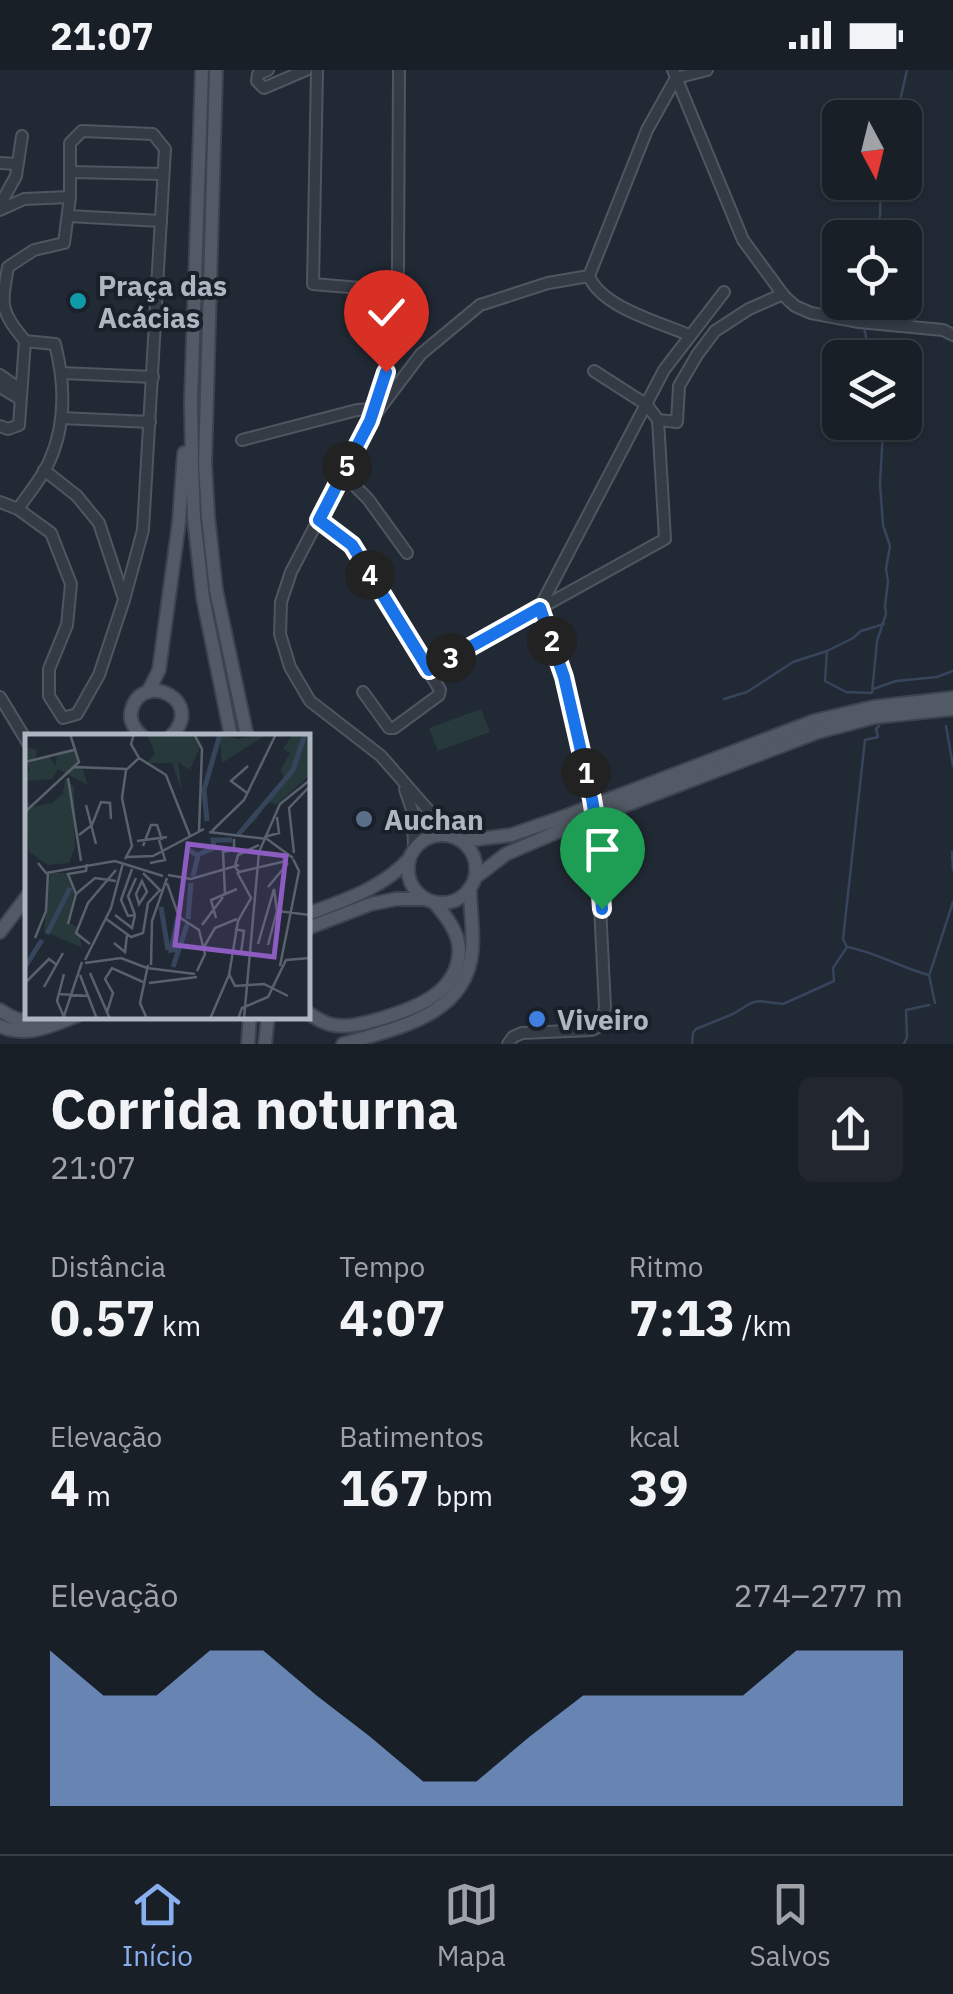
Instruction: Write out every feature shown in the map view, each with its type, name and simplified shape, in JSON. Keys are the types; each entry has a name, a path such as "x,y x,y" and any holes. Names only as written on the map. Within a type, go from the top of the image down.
{"main road":[{"path":"202,70 191,401 194,518 203,598 231,734"},
{"path":"216,70 206,400 208,516 216,590 247,734"},
{"path":"148,692 159,670 191,401"},
{"path":"135,733 133,705 139,697 158,690 181,707 180,727 173,734"},
{"path":"604,808 814,721 873,707 953,698"},
{"path":"310,913 370,890 394,876 430,836 511,836 568,821 818,732 875,717 953,709"},
{"path":"310,927 396,898 454,901 506,854 568,821"},
{"path":"343,1044 444,1006 466,976 472,950 474,856 456,838"},
{"path":"310,1015 329,1024 357,1026 405,1018 438,993 454,973 459,949 450,922 410,882 411,854"},
{"path":"0,932 25,899"},
{"path":"0,1010 26,1022 36,1019"},
{"path":"0,1026 25,1038 69,1019"},
{"path":"248,1044 250,1019"},
{"path":"265,1044 268,1019"}],"street":[{"path":"268,70 258,74 257,80 264,88 306,70"},
{"path":"317,70 313,284 396,291"},
{"path":"399,70 396,291 389,357 372,415 291,572 280,602 280,634 290,668 310,701 381,756 456,838"},
{"path":"675,74 707,70"},
{"path":"675,74 647,130 589,276 594,288 620,306 688,335"},
{"path":"675,74 742,240 795,306 847,320 953,334"},
{"path":"0,502 18,508 51,533 71,584 67,625 49,670 49,696 63,718 77,714 98,676 143,530 164,174 164,148 153,134 82,131 70,142 70,197 64,243 34,250 8,267 1,296 5,318 25,341 55,344 62,372 62,418 49,462 18,508"},
{"path":"0,208 16,176 22,136"},
{"path":"0,163 18,164"},
{"path":"70,172 164,174"},
{"path":"0,208 24,198 70,197"},
{"path":"68,216 161,221"},
{"path":"372,415 421,354 480,306 548,283 589,276"},
{"path":"508,1044 522,1033 592,1030 604,1019 596,823 564,677 540,608 664,370 724,292"},
{"path":"658,420 677,422 679,386 715,331 783,294"},
{"path":"0,426 8,429 19,425 25,341"},
{"path":"429,670 665,539 658,420 647,405 594,371"},
{"path":"62,372 153,377"},
{"path":"0,375 20,394"},
{"path":"0,386 20,394"},
{"path":"242,440 357,410 372,415"},
{"path":"62,418 150,422"},
{"path":"44,470 76,496 99,522 124,600"},
{"path":"342,474 368,498 407,554"},
{"path":"319,520 352,545 440,690 439,695 394,728 389,728 363,692"},
{"path":"0,697 25,738"},
{"path":"401,779 413,813 411,854"}],"shaded area":[{"path":"481,709 490,732 438,751 429,728"}],"waterway":[{"path":"900,100 907,70"},
{"path":"879,220 880,200"},
{"path":"864,327 867,340"},
{"path":"827,651 825,681 846,692 872,693 877,641 886,614 890,546 883,525 880,484 882,440"},
{"path":"724,699 747,692 793,662 884,624"},
{"path":"873,689 953,671"},
{"path":"879,726 878,737 865,740 843,939 847,947 929,975 935,1003"},
{"path":"946,726 953,766"},
{"path":"952,852 953,870"},
{"path":"930,973 953,902"},
{"path":"692,1044 696,1029 751,1003 783,1004 834,981 833,968 847,947"},
{"path":"904,1044 906,1010 929,1005"}],"place":[{"name":"Praça das Acácias","path":"78,301"},
{"name":"Auchan","path":"364,819"},
{"name":"Viveiro","path":"537,1019"}],"route":[{"path":"386,372 370,421 319,520 352,545 429,670 540,608 564,677 592,799 602,909"}]}
